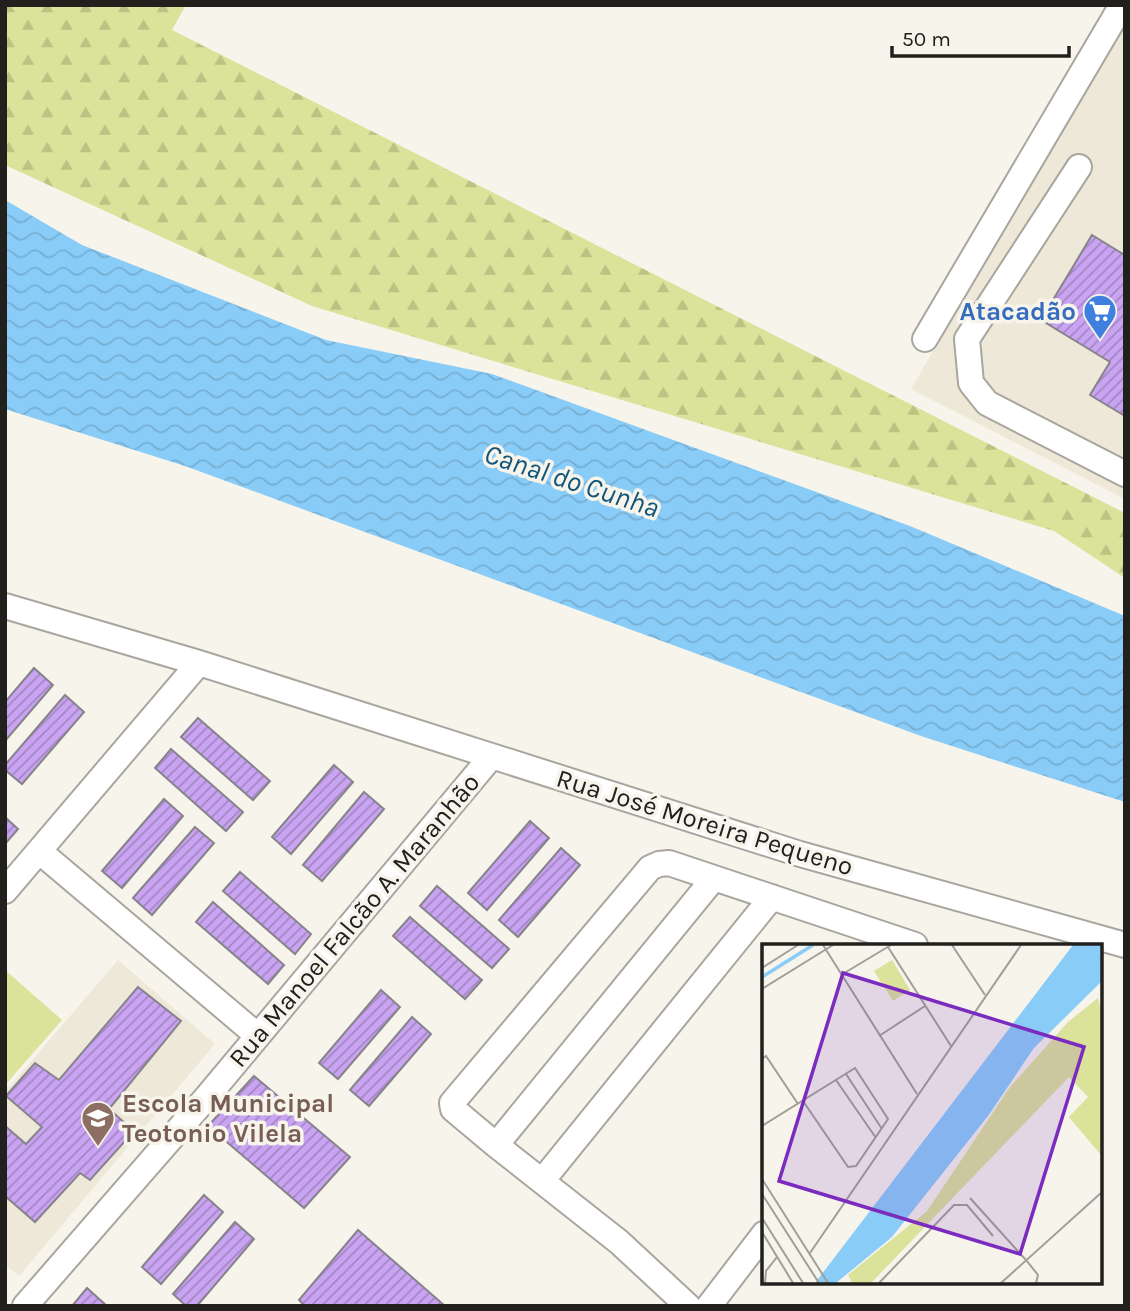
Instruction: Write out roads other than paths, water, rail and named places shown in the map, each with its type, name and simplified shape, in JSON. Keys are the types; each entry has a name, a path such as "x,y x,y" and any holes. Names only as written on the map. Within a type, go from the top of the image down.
{"street":[{"path":"925,339 1122,5"},
{"path":"1079,167 967,339 971,383 987,403 1125,474"},
{"name":"Rua José Moreira Pequeno","path":"5,606 199,663 800,854 1125,945"},
{"path":"5,891 199,663"},
{"name":"Rua Manoel Falcão A. Maranhão","path":"25,1306 258,1036 491,757"},
{"path":"39,851 258,1036"},
{"path":"688,1306 619,1242 453,1109 452,1103 650,868 659,863 669,863 912,944"},
{"path":"496,1145 714,878"},
{"path":"542,1181 772,897"},
{"path":"709,1306 762,1237"}],"water":[{"name":"Canal do Cunha","path":"5,200 82,245 326,340 492,374 910,526 1125,616 1125,802 921,736 185,466 5,409"}],"place":[{"name":"Atacadão","path":"1100,341"},
{"name":"Escola Municipal Teotonio Vilela","path":"98,1148"}]}
